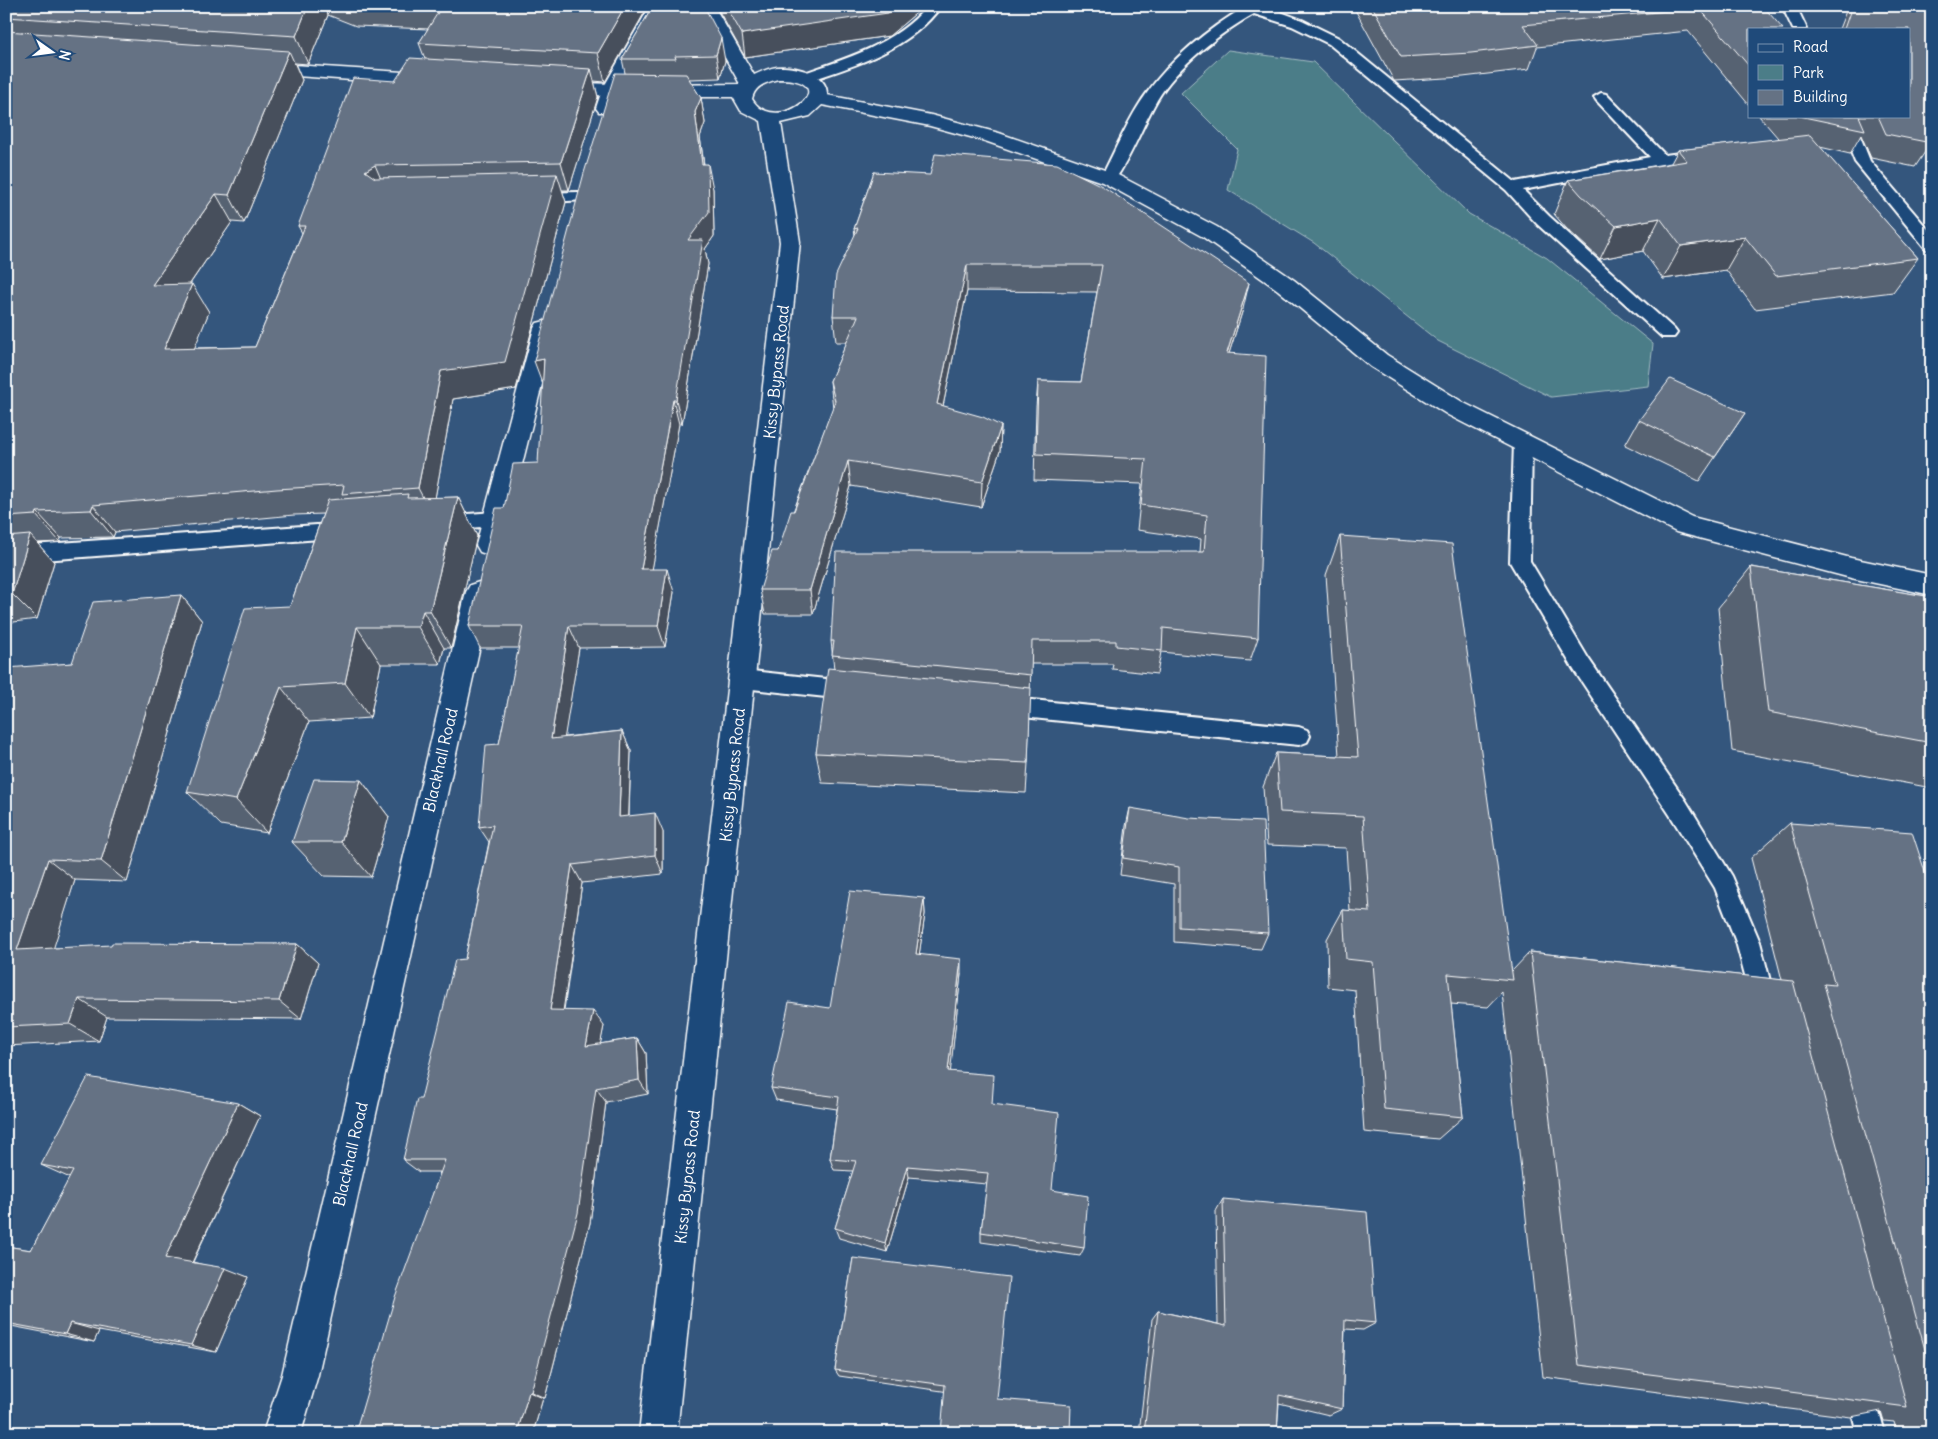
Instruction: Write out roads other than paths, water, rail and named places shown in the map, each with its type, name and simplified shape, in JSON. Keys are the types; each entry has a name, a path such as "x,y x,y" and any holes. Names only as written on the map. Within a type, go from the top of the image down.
{"main road":[{"path":"598,134 628,90 660,6"},
{"path":"537,86 628,90 746,87 761,77 776,73 792,74 806,77 814,83 819,91 818,99 812,107 800,114 770,118 756,114 747,108 742,100 746,87 705,6"},
{"path":"242,68 450,81"},
{"path":"818,99 876,109 992,137 1109,178 1210,232 1286,285 1379,361 1456,409 1685,525 1851,568 1932,585"},
{"name":"Kissy Bypass Road","path":"658,1433 790,242 778,158 770,118"},
{"path":"572,225 587,170"},
{"name":"Blackhall Road","path":"282,1433 300,1374 495,519 552,301"}],"lane":[{"path":"806,77 874,52 927,18 934,6"},
{"path":"1789,6 1800,28"},
{"path":"1109,178 1152,96 1176,67 1224,25 1256,7 1297,23 1334,41 1512,187 1543,220 1668,333"},
{"path":"1601,96 1661,160"},
{"path":"1845,118 1863,162 1932,245"},
{"path":"1512,187 1661,160 1715,153"},
{"path":"522,198 579,197"},
{"path":"1523,443 1520,562 1576,656 1678,808 1724,883 1748,942 1770,1028"},
{"path":"426,524 495,519"},
{"path":"11,555 367,528"},
{"path":"743,679 872,692"},
{"path":"981,704 1299,736"},
{"path":"1854,1365 1871,1433"}]}
